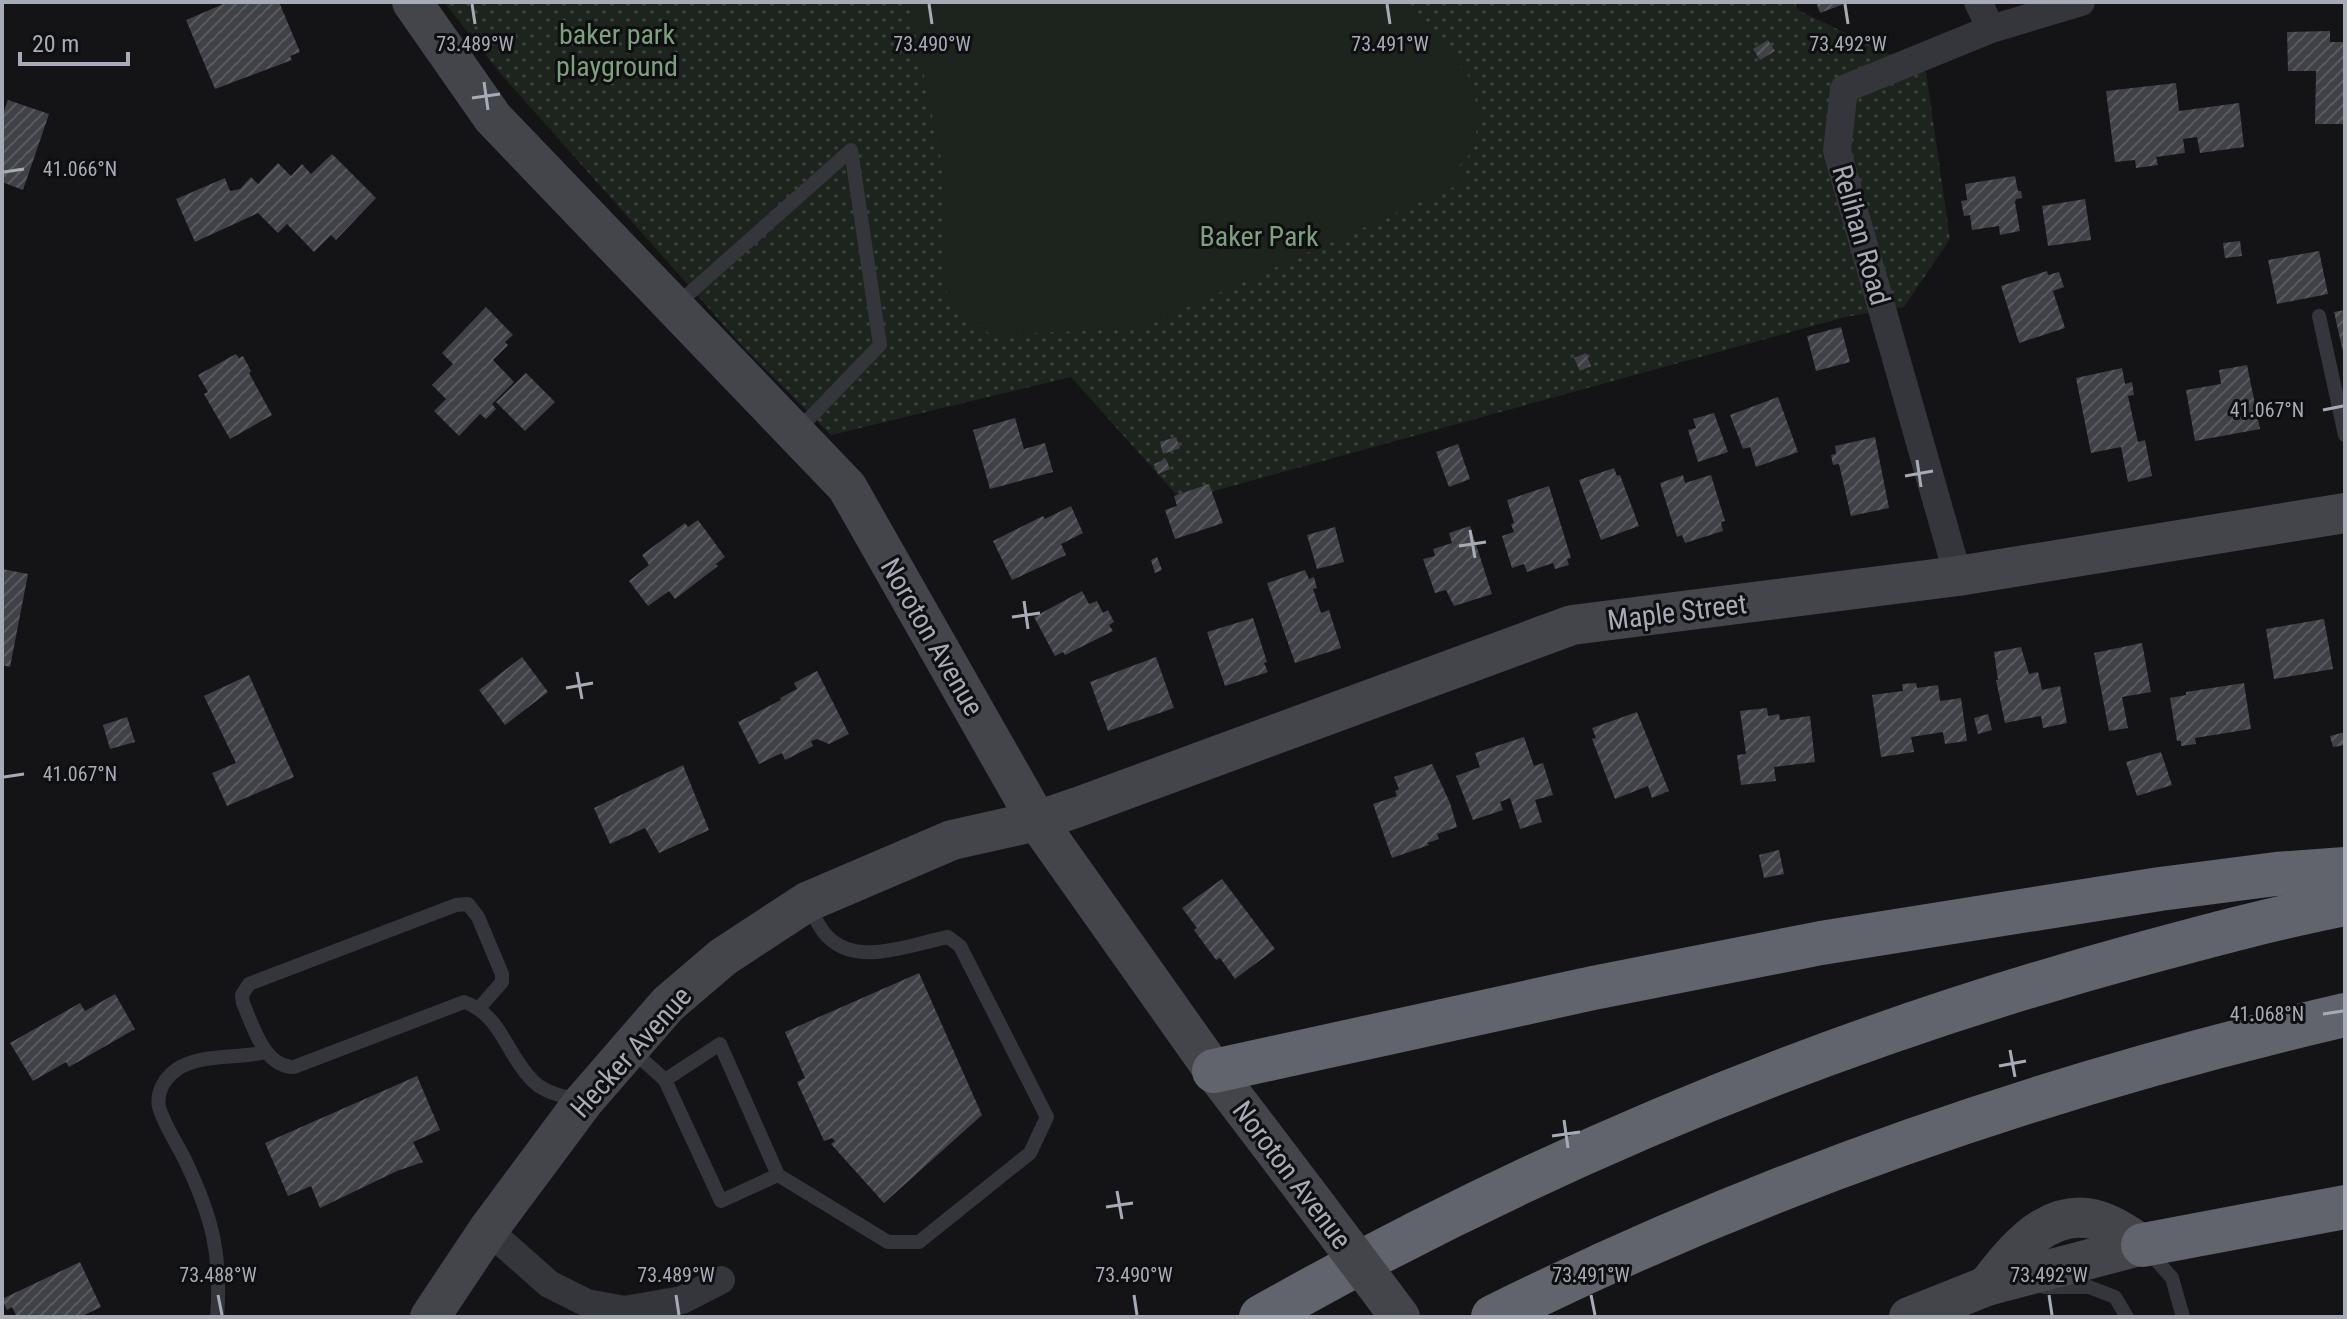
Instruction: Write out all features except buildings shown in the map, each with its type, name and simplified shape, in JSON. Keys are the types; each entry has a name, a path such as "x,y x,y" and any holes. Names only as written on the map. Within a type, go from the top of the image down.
{"highway":[{"path":"1214,1071 1593,988 1821,943 2160,889 2276,874 2345,869"},
{"path":"1261,1317 1354,1265 1585,1153 1825,1054 1946,1011 2086,969 2345,904"},
{"path":"1493,1317 1652,1242 1892,1145 2022,1101 2146,1065 2345,1015"},
{"path":"2143,1245 2345,1207"}],"main road":[{"name":"Noroton Avenue","path":"412,2 493,118 847,487 1037,821 1214,1071 1400,1317"},
{"name":"Maple Street","path":"1037,821 1572,625 1958,576 2345,513"},
{"name":"Hecker Avenue","path":"430,1317 488,1230 583,1102 668,1004 723,957 807,902 952,840 1037,821"},
{"path":"1909,1317 1987,1286 2018,1246 2050,1224 2075,1218 2094,1219 2143,1245"}],"street":[{"path":"1978,2 1991,29"},
{"name":"Relihan Road","path":"1958,576 1837,151 1844,89 1991,29 2081,2"},
{"path":"488,1230 549,1284 587,1303 624,1310 682,1300 721,1280"}],"lane":[{"path":"674,307 851,150 880,345 795,433"},
{"path":"2319,316 2345,435"},
{"path":"665,1080 720,1044 778,1175 888,1242 919,1242 1030,1153 1047,1117 960,946 948,937 868,953 844,949 826,935 807,902"},
{"path":"480,1007 502,982 502,974 478,917 468,904 456,905 249,984 242,995 266,1052 287,1067 294,1067 464,1002 480,1007 533,1082 545,1090 583,1102"},
{"path":"630,1048 665,1080 721,1201 778,1175"},
{"path":"217,1317 219,1288 214,1230 206,1203 159,1105 163,1080 179,1067 205,1059 266,1052"},
{"path":"2143,1245 2172,1278 2183,1317"},
{"path":"1987,1286 2089,1287 2115,1297 2127,1317"}],"green space":[{"name":"Baker Park","path":"444,2 1795,2 1798,10 1926,72 1950,239 1904,307 1845,317 1181,500 1071,377 831,435 745,349 500,73"},
{"path":"909,2 1409,2 1472,81 1479,120 1471,153 1456,169 1469,180 1141,328 991,335 947,298 943,168"}],"park label":[{"name":"baker park playground","path":"617,50"}]}
